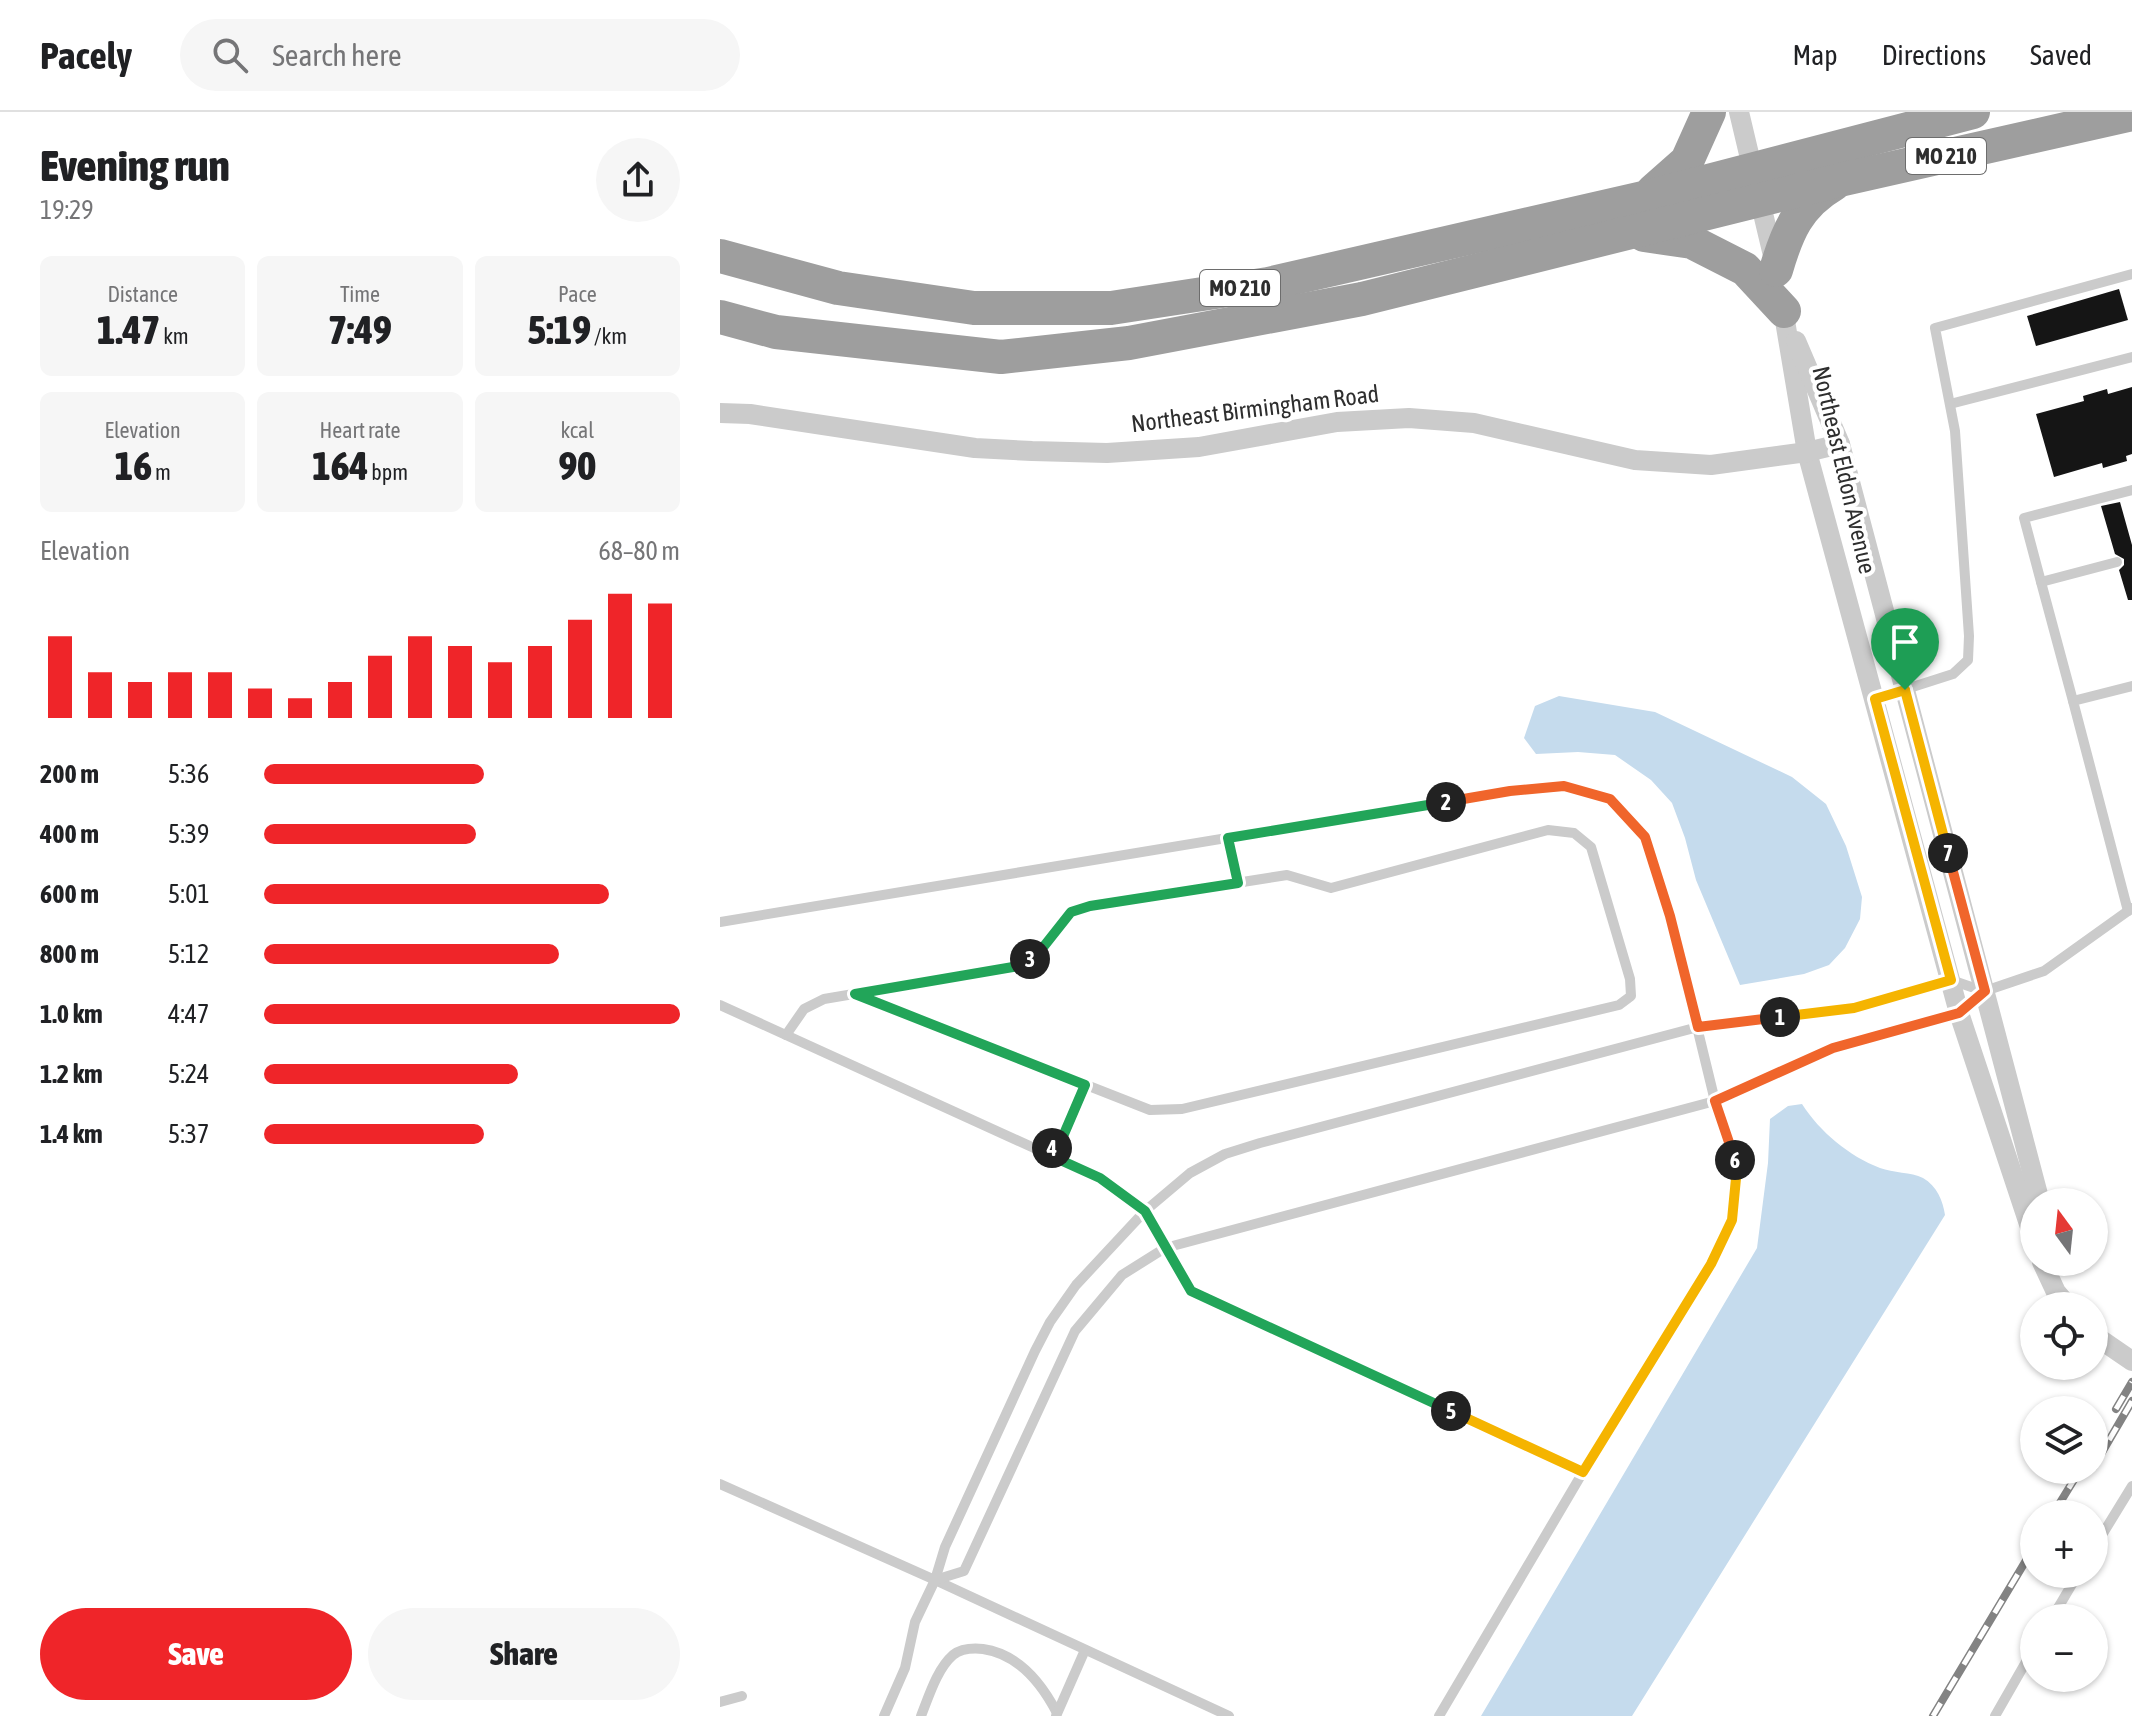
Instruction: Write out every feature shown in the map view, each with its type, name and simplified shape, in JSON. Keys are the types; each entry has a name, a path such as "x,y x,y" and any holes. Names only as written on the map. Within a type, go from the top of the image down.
{"highway":[{"path":"1647,197 1687,161 1709,112"},
{"name":"MO 210","path":"720,317 776,332 1001,357 1129,343 1362,299 1628,233 1757,185 1973,112"},
{"name":"MO 210","path":"720,256 838,288 974,308 1111,308 1268,284 1647,197 1844,179 2132,114"},
{"path":"1776,270 1784,240 1805,207 1816,195 1844,179"},
{"path":"1628,233 1692,242 1745,269 1784,311"}],"street":[{"name":"Northeast Eldon Avenue","path":"1739,112 1776,270 1807,452 1959,1013 2020,1197"},
{"name":"Northeast Eldon Avenue","path":"1784,311 1840,444 2036,1188"},
{"name":"Northeast Birmingham Road","path":"720,413 750,414 975,448 1032,451 1107,453 1199,447 1337,422 1409,418 1474,423 1635,460 1711,465 1807,452 1840,444"},
{"path":"2108,1345 2132,1361"}],"lane":[{"path":"1875,699 1953,674 1968,660 1955,431 1935,328 2132,274"},
{"path":"1950,404 2132,357"},
{"path":"935,1580 964,1571 1075,1331 1122,1275 1165,1248 1715,1101 1833,1048 1959,1013 1985,991 2044,971 2130,910 2024,518 2132,490"},
{"path":"2041,582 2117,562"},
{"path":"2073,701 2132,686"},
{"path":"720,922 1510,791 1564,786 1610,799 1645,837 1670,916 1715,1101 1737,1168 1732,1220 1711,1264 1583,1472 1439,1716"},
{"path":"786,1035 804,1009 824,999 1019,966 1037,955 1071,912 1090,906 1287,875 1331,888 1548,830 1574,833 1591,847 1630,979 1631,996 1619,1005 1182,1109 1150,1110 855,994"},
{"path":"1228,838 1238,883"},
{"path":"884,1716 905,1668 915,1622 935,1580 945,1547 1050,1322 1076,1285 1145,1211 1190,1173 1225,1154 1260,1143 1698,1027 1854,1008 1951,980 1985,991"},
{"path":"720,1005 1100,1178 1145,1211 1191,1291 1583,1472"},
{"path":"1047,1154 1064,1134 1085,1085"},
{"path":"720,1484 1229,1716"},
{"path":"2108,1525 2132,1486"},
{"path":"921,1716 940,1672 955,1653 971,1648 994,1651 1013,1660 1034,1677 1047,1694 1056,1715"},
{"path":"1056,1715 1085,1650"},
{"path":"1995,1716 2020,1672"},
{"path":"720,1702 742,1696"}],"water":[{"path":"1559,696 1655,712 1792,777 1826,804 1846,846 1862,897 1860,919 1845,948 1829,965 1804,974 1740,985 1696,880 1672,803 1651,780 1615,755 1578,752 1536,754 1524,738 1535,706"},
{"path":"1802,1104 1826,1133 1857,1157 1880,1168 1928,1181 1943,1204 1945,1215 1632,1716 1481,1716 1757,1248 1768,1163 1770,1119 1788,1106"}],"building":[{"path":"2119,289 2128,320 2036,346 2027,316"},
{"path":"2132,387 2132,454 2126,456 2127,461 2103,468 2102,463 2054,477 2036,414 2084,401 2083,396 2107,389 2108,394"},
{"path":"2120,502 2132,545 2132,600 2128,600 2119,570 2124,565 2124,559 2115,554 2101,506"}],"railway":[{"path":"2116,1409 2132,1382"},
{"path":"2108,1442 2132,1401"},
{"path":"2062,1500 2071,1484"},
{"path":"1933,1716 2020,1570"}],"route":[{"path":"1905,690 1985,991 1959,1013 1833,1048 1715,1101 1737,1168 1732,1220 1711,1264 1583,1472 1191,1291 1145,1211 1100,1178 1047,1154 1064,1134 1085,1085 855,994 1019,966 1037,955 1071,912 1090,906 1238,883 1228,838 1510,791 1564,786 1610,799 1645,837 1670,916 1698,1027 1854,1008 1951,980 1875,699 1905,690"}]}
